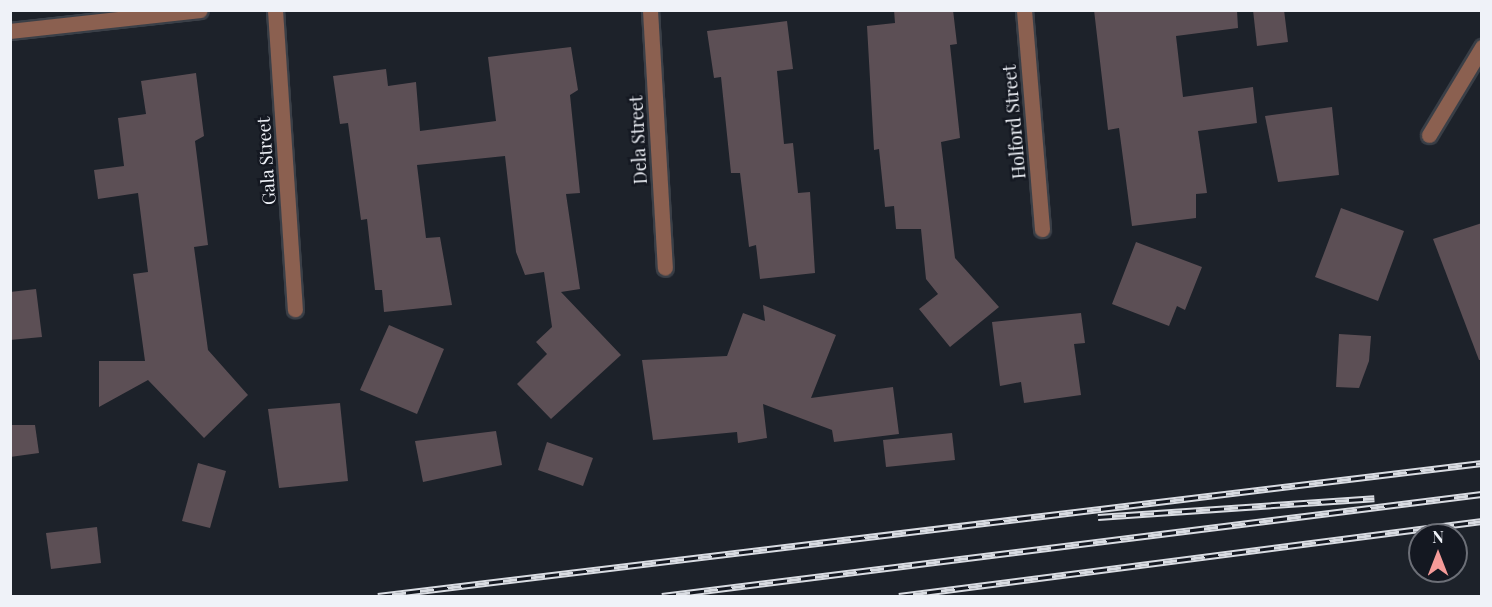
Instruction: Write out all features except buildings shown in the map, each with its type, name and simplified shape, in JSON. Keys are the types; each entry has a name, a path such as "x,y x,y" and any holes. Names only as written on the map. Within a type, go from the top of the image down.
{"street":[{"path":"10,31 200,10"},
{"name":"Gala Street","path":"275,10 295,309"},
{"name":"Dela Street","path":"650,10 665,268"},
{"name":"Holford Street","path":"1024,10 1042,229"},
{"path":"1429,135 1482,47"}],"railway":[{"path":"378,596 1482,463"},
{"path":"662,596 1482,494"},
{"path":"1098,517 1374,498"},
{"path":"899,596 1482,521"}]}
